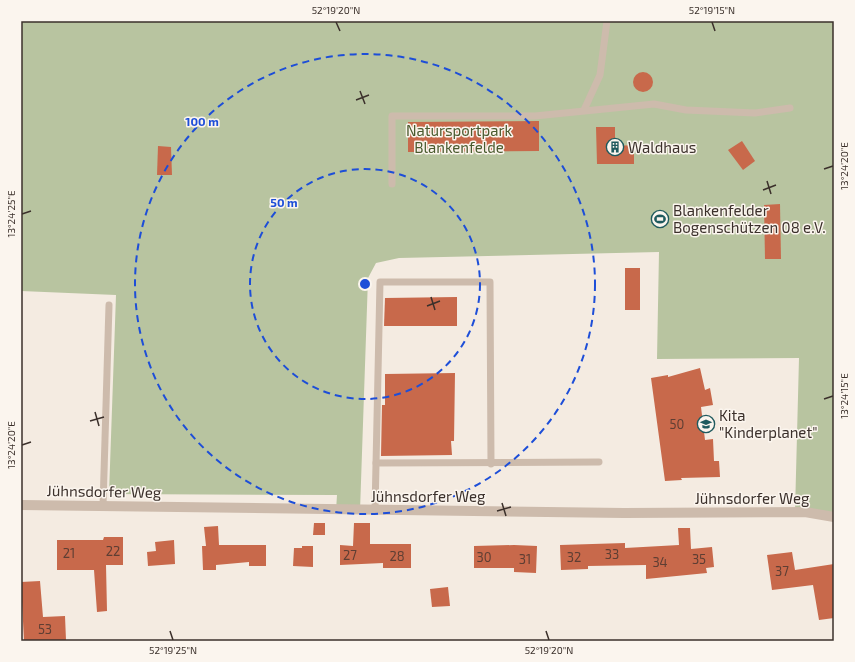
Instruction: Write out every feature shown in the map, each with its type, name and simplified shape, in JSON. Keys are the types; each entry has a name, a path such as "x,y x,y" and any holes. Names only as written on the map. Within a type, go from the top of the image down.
{"street":[{"name":"Jühnsdorfer Weg","path":"21,505 624,513 805,512 834,517"}],"lane":[{"path":"584,110 600,75 607,21"},
{"path":"392,184 392,116 535,116 654,104 686,110 755,113 790,108"},
{"path":"375,510 380,282 490,282 491,464"},
{"path":"103,506 108,305"},
{"path":"376,463 491,464 598,462"}],"green space":[{"name":"Natursportpark Blankenfelde","path":"21,21 834,21 834,517 795,512 799,358 657,359 659,252 399,258 376,263 368,278 360,511 336,511 337,495 109,494 116,295 21,291"}],"building":[{"path":"643,72 650,75 653,82 650,89 643,92 636,89 633,82 636,75"},
{"path":"539,121 539,151 408,152 408,122"},
{"name":"Waldhaus","path":"596,127 615,127 615,146 634,145 634,164 597,164"},
{"path":"742,141 755,161 743,170 728,150"},
{"path":"158,146 171,147 172,175 157,175"},
{"path":"780,204 781,259 765,259 764,205"},
{"path":"625,268 640,268 640,310 625,310"},
{"path":"457,297 457,326 384,326 385,298"},
{"path":"700,368 705,390 710,388 713,405 701,407 705,440 713,439 714,461 719,461 720,477 681,478 682,480 665,481 651,378 668,375 668,377"},
{"path":"455,373 454,441 451,441 452,455 381,456 382,405 385,405 385,374"},
{"path":"314,523 325,523 325,535 313,535"},
{"path":"354,523 370,523 370,544 411,544 411,568 383,568 383,563 340,565 340,545 353,546"},
{"path":"218,526 219,545 266,545 266,566 249,566 249,562 216,565 216,570 203,570 202,546 206,546 204,527"},
{"path":"678,528 690,528 691,549 712,547 714,567 706,568 707,573 646,579 646,565 588,566 588,569 561,570 560,545 625,543 625,548 679,545"},
{"path":"104,537 123,537 123,565 106,565 107,611 97,612 94,570 57,570 57,540 103,540"},
{"path":"174,540 175,564 148,566 147,552 156,551 155,542"},
{"path":"302,546 313,546 313,567 293,566 294,548 302,548"},
{"path":"474,546 537,546 536,573 514,572 514,568 474,568"},
{"path":"792,552 795,570 834,564 834,618 819,620 813,585 772,590 767,555"},
{"path":"40,581 43,617 65,616 66,640 24,641 21,582"},
{"path":"448,587 450,606 432,607 430,589"}],"place":[{"name":"Waldhaus","path":"615,147"},
{"name":"Blankenfelder Bogenschützen 08 e.V.","path":"660,219"},
{"name":"Kita \"Kinderplanet\"","path":"706,424"}]}
